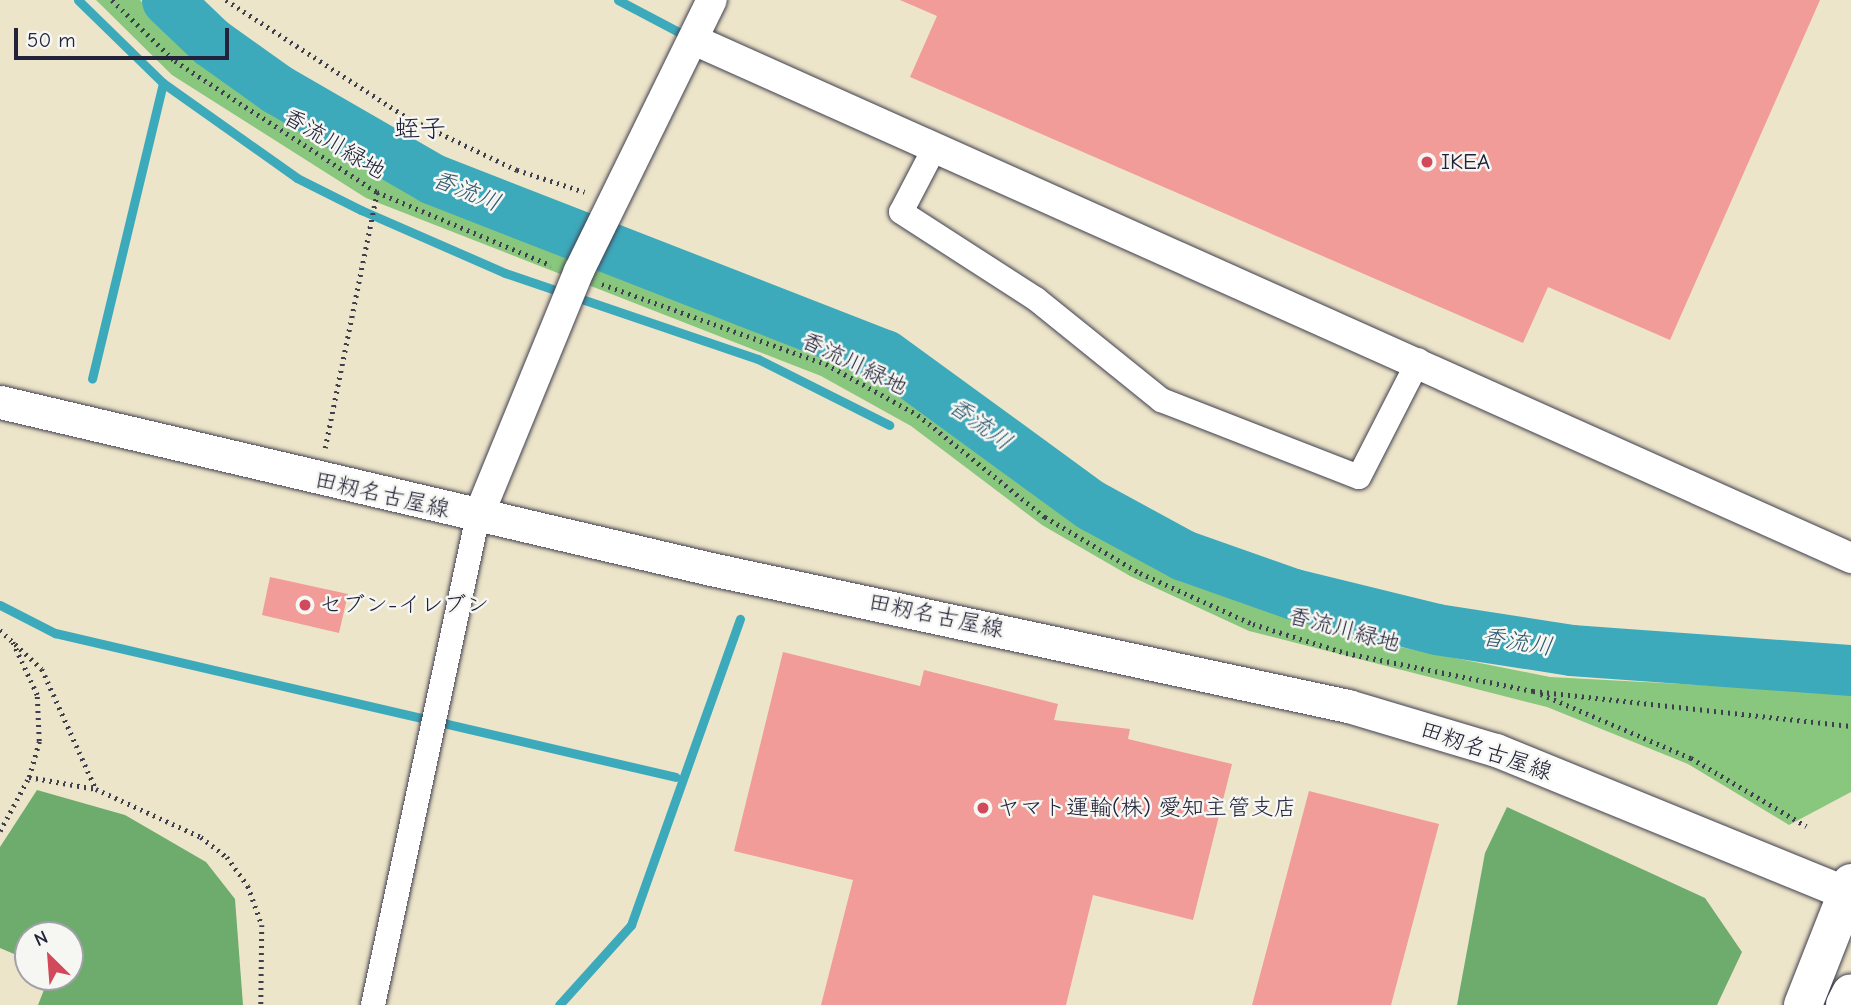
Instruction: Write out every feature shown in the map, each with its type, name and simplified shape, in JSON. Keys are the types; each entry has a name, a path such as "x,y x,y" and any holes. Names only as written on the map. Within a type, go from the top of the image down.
{"main road":[{"name":"田籾名古屋線","path":"0,402 478,517 1348,706 1496,750 1849,891"},
{"path":"1803,1005 1849,891"},
{"path":"1845,1005 1851,993"}],"street":[{"path":"373,1005 478,517 578,274 712,0"},
{"path":"694,40 1419,360 1851,558"},
{"path":"935,147 901,212 1036,299 1161,400 1359,477 1419,360"}],"path":[{"name":"香流川緑地","path":"112,0 175,61 377,192 578,274 826,365 918,415 1045,517 1140,573 1253,624 1346,653 1533,691 1851,726"},
{"path":"226,0 408,118 608,211"},
{"path":"318,480 377,192"},
{"path":"0,630 42,669 96,789"},
{"path":"0,831 29,777 39,741 37,695 10,637"},
{"path":"1533,691 1691,758 1805,826"},
{"path":"29,777 96,789 201,837 227,857 248,886 262,925 261,1005"}],"green space":[{"path":"96,0 140,0 192,53 392,179 831,351 928,404 1140,556 1260,605 1355,638 1550,677 1851,693 1851,792 1789,825 1688,764 1547,707 1249,631 1130,576 1042,525 911,426 821,376 366,198 172,75"},
{"path":"37,790 125,815 206,862 235,899 243,1005 38,1005 44,991 84,991 84,921 14,921 14,954 0,948 0,847"},
{"path":"1507,807 1705,898 1742,952 1717,1005 1457,1005 1485,853"}],"building":[{"name":"IKEA","path":"900,0 1820,0 1670,340 1548,287 1523,343 910,77 937,16"},
{"name":"セブン-イレブン","path":"270,577 348,594 339,633 262,615"},
{"name":"ヤマト運輸(株) 愛知主管支店","path":"783,652 920,686 924,670 1058,704 1054,720 1130,729 1128,739 1232,764 1193,920 1093,895 1066,1005 821,1005 853,880 734,851"},
{"path":"1309,791 1439,824 1391,1005 1252,1005"}],"waterway":[{"path":"78,0 163,83 92,379"},
{"name":"香流川","path":"167,0 211,42 277,89 433,179 885,355 1091,505 1183,555 1294,594 1436,629 1571,650 1851,670"},
{"path":"618,0 690,38"},
{"path":"163,83 297,178 361,210 505,273 758,359 889,425"},
{"path":"0,605 55,633 676,777"},
{"path":"559,1005 631,925 740,619"}],"place":[{"name":"IKEA","path":"1427,162"},
{"name":"セブン-イレブン","path":"305,605"},
{"name":"ヤマト運輸(株) 愛知主管支店","path":"983,808"}],"district":[{"name":"蛭子","path":"420,130"}]}
